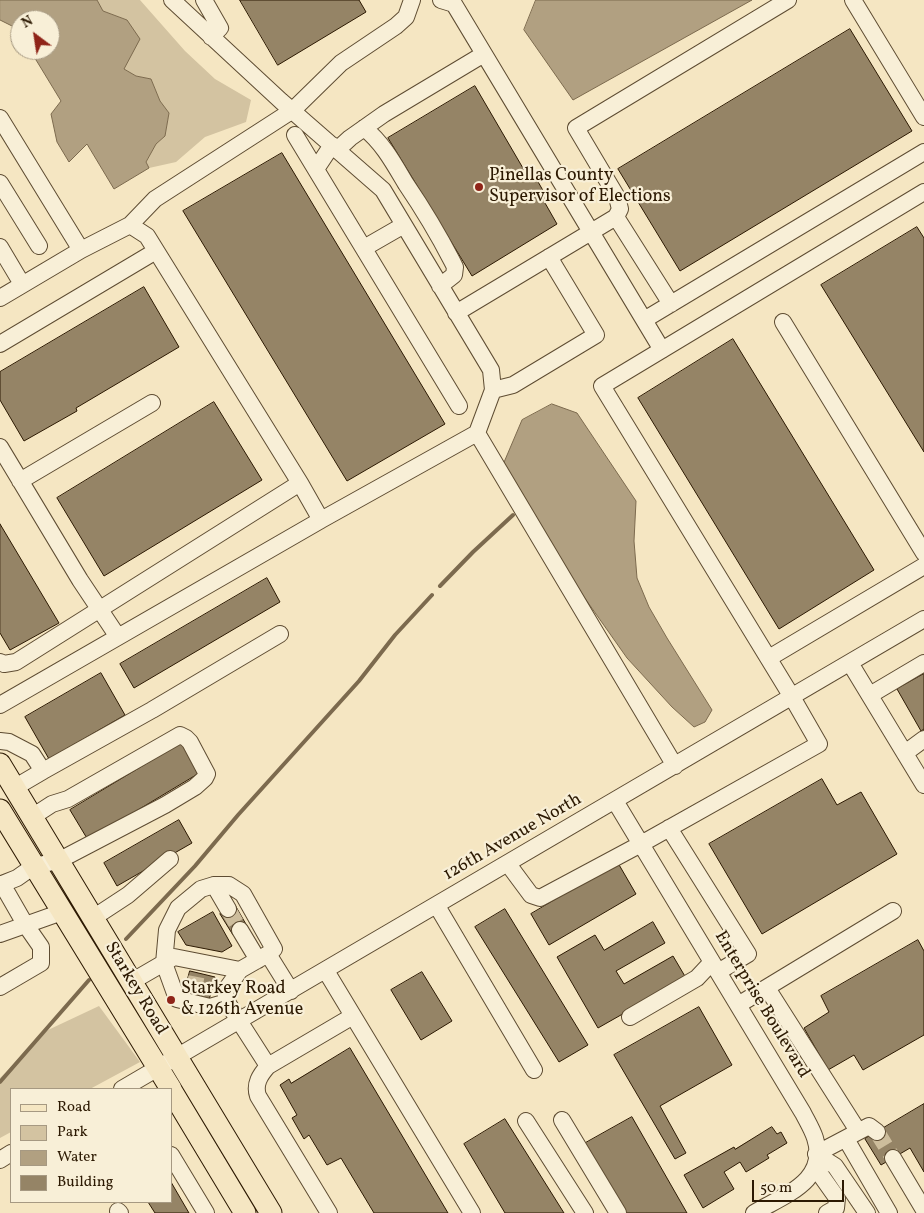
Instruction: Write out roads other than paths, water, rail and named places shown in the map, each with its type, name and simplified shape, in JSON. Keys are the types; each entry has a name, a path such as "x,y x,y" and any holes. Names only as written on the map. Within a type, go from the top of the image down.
{"main road":[{"name":"Starkey Road","path":"0,764 271,1213"},
{"name":"Starkey Road","path":"0,810 170,1088"},
{"name":"Starkey Road","path":"172,1092 245,1213"}],"street":[{"path":"0,705 321,520 477,433 493,390 491,370 383,190 172,0"},
{"path":"204,0 220,28 211,37"},
{"path":"0,298 81,250 130,225 154,199 293,110 341,63 396,26 406,17 412,0"},
{"path":"456,312 616,217 620,209 617,197 576,128 788,0"},
{"path":"852,0 924,117"},
{"path":"452,1 662,350"},
{"path":"316,169 335,147 484,54"},
{"path":"0,118 7,144 81,250"},
{"path":"364,128 376,138 385,150 427,217 455,267 454,275 440,286"},
{"path":"295,135 458,406"},
{"path":"644,320 924,152"},
{"path":"0,183 39,246"},
{"path":"508,864 531,896 540,898 641,844 819,744 769,658 602,386 924,192"},
{"path":"616,217 671,304"},
{"path":"130,225 147,236 321,520"},
{"path":"364,248 404,225"},
{"path":"0,247 22,284"},
{"path":"0,344 156,251"},
{"path":"493,390 513,385 596,335 549,257"},
{"path":"783,322 924,553"},
{"path":"20,481 152,403"},
{"path":"477,433 676,766"},
{"path":"0,447 80,580 118,637"},
{"path":"0,662 4,664 16,662 300,483"},
{"path":"769,658 924,566"},
{"name":"126th Avenue North","path":"124,1088 924,619"},
{"path":"14,788 152,710 280,634"},
{"path":"850,663 924,785"},
{"path":"870,695 924,663"},
{"path":"0,987 41,963 41,947 1,884 17,878 34,866 58,861 165,805 195,787 207,774 190,742 180,735 82,791 52,804 32,816"},
{"path":"905,753 924,739"},
{"path":"0,741 9,742 32,754 43,771"},
{"name":"Enterprise Boulevard","path":"615,801 803,1113 815,1139 816,1161"},
{"path":"630,1017 715,967 748,954 669,828"},
{"path":"93,918 128,895 170,859"},
{"path":"214,885 228,909"},
{"path":"214,885 230,885 243,894 274,949 240,970 210,1007 178,999 164,963 167,930 178,908 201,889 214,885"},
{"path":"437,906 534,1070"},
{"path":"738,1005 893,911"},
{"path":"0,934 62,912"},
{"path":"240,930 291,991"},
{"path":"131,982 174,957 240,970"},
{"path":"326,971 472,1213"},
{"path":"170,980 187,983"},
{"path":"767,988 852,1135 890,1213"},
{"path":"222,994 268,1066"},
{"path":"329,1213 256,1090 257,1082 268,1066 353,1016"},
{"path":"562,1120 618,1213"},
{"path":"526,1121 585,1213"},
{"path":"754,1213 801,1185 813,1174 816,1161 852,1135 869,1126 878,1132"},
{"path":"172,1157 206,1213"},
{"path":"893,1158 924,1210"},
{"path":"816,1161 837,1198 836,1208 827,1213"},
{"path":"816,1161 828,1161 840,1172 867,1213"}],"water":[{"path":"0,0 97,0 103,11 127,20 140,39 124,69 136,76 151,79 160,101 169,113 165,136 156,144 146,162 149,168 114,189 87,144 69,162 57,142 51,114 61,101 36,60 60,60 60,10 10,10 10,25 0,20"},
{"path":"536,0 752,0 573,100 524,30"},
{"path":"552,404 577,413 636,501 634,541 637,578 649,607 712,710 705,722 694,727 672,707 627,658 584,597 502,467 522,420"}],"waterway":[{"path":"440,586 513,515"},
{"path":"126,939 195,866 238,815 359,681 395,635 432,595"},
{"path":"0,1082 89,980"}],"tunnel":[{"path":"228,909 240,930"},
{"path":"187,983 212,988"},
{"path":"877,1132 893,1158"}],"place":[{"name":"Pinellas County Supervisor of Elections","path":"479,187"},
{"name":"Starkey Road & 126th Avenue","path":"171,1000"}]}
